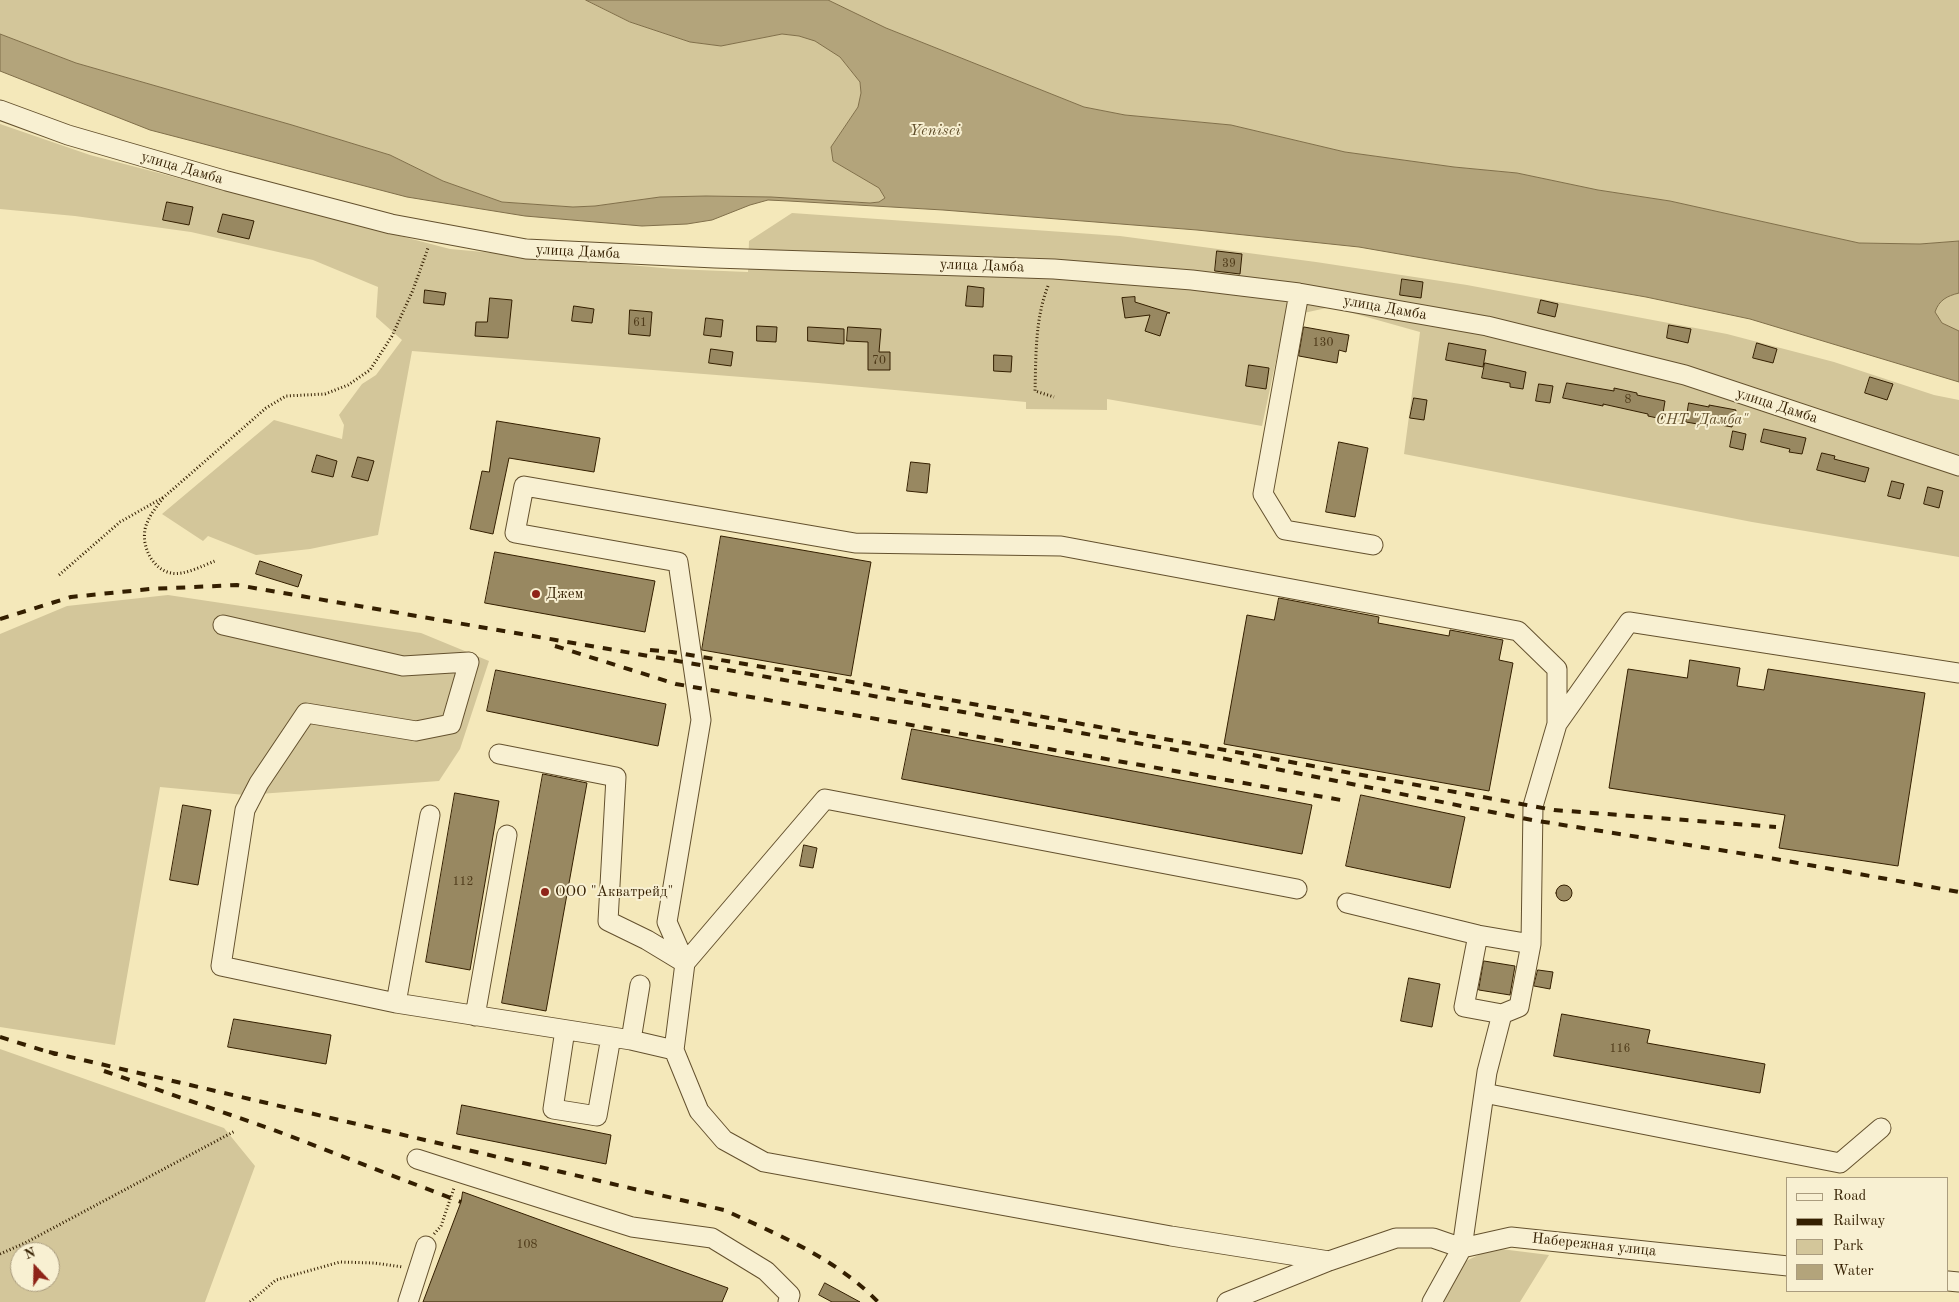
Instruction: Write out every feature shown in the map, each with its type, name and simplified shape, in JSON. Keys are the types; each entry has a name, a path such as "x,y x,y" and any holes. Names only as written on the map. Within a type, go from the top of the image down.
{"street":[{"name":"улица Дамба","path":"0,110 68,135 227,181 391,224 526,249 714,258 1054,269 1192,280 1299,294 1487,326 1686,375 1959,466"},
{"path":"1299,294 1263,494 1285,530 1373,545"},
{"path":"1329,1261 1171,1236 764,1162 724,1140 699,1110 674,1050 684,963 667,922 701,720 678,562 515,533 524,486 855,543 1061,546 1518,632 1557,669 1557,724 1534,806 1531,944 1519,1007 1502,1014 1464,1007 1478,935"},
{"path":"1557,724 1629,622 1959,673"},
{"path":"223,625 403,666 469,662 451,724 416,731 306,713 259,783 245,810 221,966 396,1003 631,1040 674,1050"},
{"path":"498,754 616,777 608,921 647,940 684,963"},
{"path":"684,963 825,800 1297,889"},
{"path":"396,1003 430,814"},
{"path":"475,1016 507,835"},
{"path":"1347,903 1478,935 1531,944"},
{"path":"631,1040 640,985"},
{"path":"1435,1301 1462,1248 1487,1072 1502,1014"},
{"path":"566,1030 553,1109 597,1116 611,1037"},
{"path":"1484,1093 1840,1162 1881,1128"},
{"path":"417,1159 632,1227 712,1238 766,1271 790,1295 788,1302"},
{"name":"Набережная улица","path":"1462,1248 1511,1236 1786,1266"},
{"path":"1228,1302 1329,1261 1396,1238 1433,1238 1462,1248"},
{"path":"408,1302 426,1246"}],"path":[{"path":"59,575 120,522 164,497 266,408 286,396 326,394 348,385 370,370 392,336 413,290 434,232"},
{"path":"1054,269 1041,304 1035,362 1035,391 1054,397"},
{"path":"164,497 147,522 145,546 155,565 172,574 191,571 215,560"},
{"path":"0,1254 25,1243 235,1132"},
{"path":"426,1246 441,1226 459,1173"},
{"path":"250,1302 276,1280 340,1262 374,1263 418,1269"}],"green space":[{"path":"0,0 586,0 630,22 690,42 721,46 782,34 799,36 815,40 840,57 860,82 861,93 858,107 831,147 833,161 879,188 885,198 879,202 870,203 771,197 660,197 595,206 573,207 502,202 443,181 390,155 76,63 0,34"},
{"path":"828,0 1959,0 1959,241 1920,244 1859,243 1670,201 1598,190 1517,173 1454,167 1345,152 1231,125 1125,115 1084,107 886,28"},
{"name":"СНТ \"Дамба\"","path":"0,124 90,155 450,249 674,269 748,272 749,241 792,213 1120,236 1316,262 1467,285 1727,334 1834,362 1934,395 1959,400 1959,557 1752,522 1404,454 1420,332 1331,307 1290,316 1283,328 1262,426 1107,399 1107,410 1026,409 1026,402 818,383 412,351 378,535 310,549 256,555 208,536 203,541 162,514 274,420 342,439 344,425 339,415 362,384 376,375 402,340 376,317 378,287 313,260 191,232 75,216 0,209"},
{"path":"1959,293 1959,331 1942,323 1935,312 1944,299"},
{"path":"168,595 421,633 489,661 460,749 439,781 245,795 160,787 115,1045 0,1027 0,634 67,606"},
{"path":"0,1049 224,1128 255,1166 205,1302 0,1302"},
{"path":"1493,1248 1549,1255 1520,1302 1441,1302 1464,1262"}],"water":[{"name":"Yenisei","path":"586,0 828,0 886,28 1084,107 1125,115 1231,125 1345,152 1454,167 1517,173 1598,190 1670,201 1859,243 1920,244 1959,241 1959,293 1944,299 1935,312 1942,323 1959,331 1959,382 1750,319 1646,297 1359,247 1197,230 943,210 768,200 712,220 687,224 642,226 525,216 407,197 150,130 0,71 0,34 76,63 390,155 443,181 502,202 573,207 595,206 660,197 771,197 870,203 879,202 885,198 879,188 833,161 831,147 858,107 861,93 860,82 840,57 815,41 799,36 782,34 721,46 690,42 630,22"}],"building":[{"path":"167,202 193,207 189,225 163,220"},
{"path":"223,214 254,221 249,239 218,232"},
{"path":"1217,251 1242,254 1240,274 1215,271"},
{"path":"1402,279 1423,282 1421,298 1400,295"},
{"path":"968,286 984,288 983,307 966,306"},
{"path":"425,290 446,293 444,305 424,303"},
{"path":"1135,297 1135,302 1170,313 1167,313 1160,336 1145,331 1150,315 1125,318 1122,298"},
{"path":"490,298 512,300 508,338 475,336 476,322 487,322"},
{"path":"1541,300 1558,304 1555,317 1538,313"},
{"path":"574,306 594,309 592,323 572,321"},
{"path":"630,310 652,312 650,336 629,334"},
{"path":"706,318 723,320 721,337 704,335"},
{"path":"1669,325 1691,329 1688,343 1667,338"},
{"path":"757,326 777,327 776,342 757,341"},
{"path":"808,327 844,329 844,344 808,341"},
{"path":"848,327 881,329 879,352 890,352 890,370 868,370 868,342 847,341"},
{"path":"1304,327 1349,335 1346,352 1339,350 1337,363 1299,356"},
{"path":"1449,343 1486,350 1483,367 1446,360"},
{"path":"1757,343 1777,349 1773,363 1753,358"},
{"path":"711,349 733,352 731,366 709,363"},
{"path":"994,355 1012,356 1011,372 994,371"},
{"path":"1485,363 1526,372 1523,389 1510,387 1510,383 1482,378"},
{"path":"1249,365 1269,368 1266,389 1246,386"},
{"path":"1870,377 1893,384 1887,400 1865,393"},
{"path":"1567,383 1614,391 1614,388 1665,401 1662,419 1603,404 1603,406 1563,398"},
{"path":"1539,384 1553,386 1550,403 1536,401"},
{"path":"1414,398 1427,400 1424,420 1410,418"},
{"path":"1689,403 1736,410 1732,427 1704,422 1703,425 1686,422"},
{"path":"497,421 600,438 594,472 509,458 493,534 470,529 482,471 489,472"},
{"path":"1764,429 1806,438 1802,454 1789,452 1790,449 1761,442"},
{"path":"1733,431 1746,434 1743,450 1730,447"},
{"path":"1339,442 1368,448 1355,517 1326,512"},
{"path":"1822,453 1835,456 1834,459 1869,468 1865,482 1817,470"},
{"path":"317,455 337,461 333,477 312,472"},
{"path":"358,457 374,461 368,481 352,477"},
{"path":"911,462 930,464 927,493 907,491"},
{"path":"1892,481 1904,484 1900,499 1888,496"},
{"path":"1928,487 1943,491 1939,508 1924,504"},
{"path":"721,536 871,562 851,676 702,650"},
{"path":"495,552 655,581 645,632 485,603"},
{"path":"260,561 302,575 298,587 256,574"},
{"path":"1279,598 1379,617 1378,623 1449,636 1450,630 1503,640 1499,660 1513,663 1489,791 1224,744 1247,615 1274,620"},
{"path":"1690,660 1740,668 1737,686 1764,690 1768,669 1925,693 1898,866 1779,848 1785,815 1609,788 1628,669 1687,678"},
{"path":"496,670 666,704 658,746 487,711"},
{"path":"912,729 1312,805 1302,854 902,779"},
{"name":"ООО \"Акватрейд\"","path":"543,774 587,783 546,1011 502,1003"},
{"path":"455,793 499,801 470,970 426,962"},
{"path":"1361,795 1465,817 1450,888 1346,866"},
{"path":"183,805 211,810 198,885 170,880"},
{"path":"804,845 817,848 813,868 800,866"},
{"path":"1564,885 1572,893 1564,901 1556,893"},
{"path":"1484,961 1515,966 1510,995 1479,990"},
{"path":"1538,970 1553,972 1550,989 1534,986"},
{"path":"1409,978 1440,984 1432,1027 1401,1021"},
{"path":"1562,1014 1650,1030 1647,1043 1765,1064 1760,1093 1554,1056"},
{"path":"234,1019 331,1035 326,1064 228,1047"},
{"path":"462,1105 611,1135 606,1164 457,1134"},
{"path":"463,1192 728,1288 722,1302 423,1302 461,1202"},
{"path":"825,1283 860,1302 832,1302 819,1295"}],"railway":[{"path":"0,619 71,597 150,589 237,585 1221,758 1532,820 1770,858 1959,892"},
{"path":"555,646 676,684 1341,800"},
{"path":"650,650 830,678 1554,810 1776,827"},
{"path":"0,1037 55,1054"},
{"path":"49,1052 724,1210 785,1238 825,1260 862,1287 878,1302"},
{"path":"104,1071 274,1130 461,1202"}],"place":[{"name":"Джем","path":"536,594"},
{"name":"ООО \"Акватрейд\"","path":"545,892"}]}
